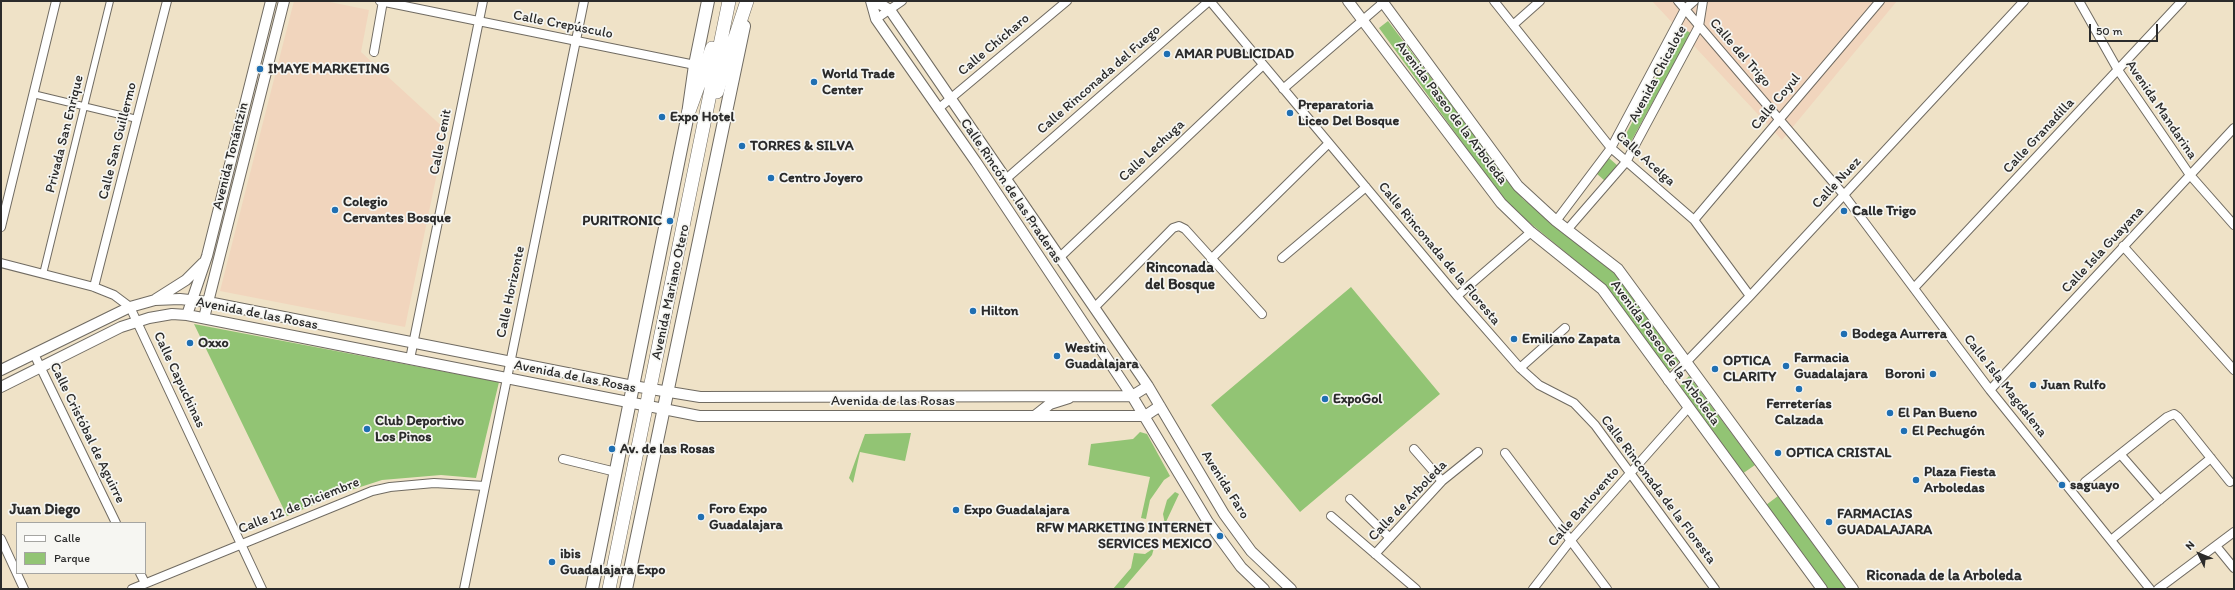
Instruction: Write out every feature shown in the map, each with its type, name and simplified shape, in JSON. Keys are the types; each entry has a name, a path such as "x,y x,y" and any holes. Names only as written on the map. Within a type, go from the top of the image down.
{"main road":[{"name":"Avenida Mariano Otero","path":"592,589 688,114 695,65 708,1"},
{"name":"Avenida Mariano Otero","path":"626,589 748,1"},
{"path":"699,149 748,1"},
{"name":"Avenida Mariano Otero","path":"609,589 728,4"},
{"path":"688,114 728,4"}],"street":[{"path":"1,226 56,1"},
{"name":"Privada San Enrique","path":"43,274 110,1"},
{"name":"Calle San Guillermo","path":"94,287 167,1"},
{"name":"Avenida Tonántzin","path":"187,315 207,256 271,1"},
{"name":"Avenida Tonántzin","path":"204,318 284,1"},
{"path":"374,52 382,1"},
{"name":"Calle Crepúsculo","path":"382,1 695,65"},
{"name":"Calle Cenit","path":"410,359 483,1"},
{"name":"Calle Horizonte","path":"464,589 584,1"},
{"name":"Calle Rincón de las Praderas","path":"871,1 876,19 1132,396"},
{"name":"Calle Rincón de las Praderas","path":"875,1 890,10 1148,386"},
{"path":"876,19 902,1"},
{"name":"Calle Chícharo","path":"938,109 1067,1"},
{"name":"Calle Rinconada de la Floresta","path":"1209,1 1457,296 1520,368 1539,385 1574,403 1595,425 1715,589"},
{"name":"Calle Rinconada del Fuego","path":"1006,179 1209,1"},
{"name":"Avenida Paseo de la Arboleda","path":"1348,1 1364,19 1501,203 1531,232 1602,289 1822,589"},
{"name":"Calle Acelga","path":"1494,1 1611,148 1694,220 1750,296"},
{"path":"1513,25 1540,1"},
{"name":"Calle del Trigo","path":"1678,1 1844,195"},
{"name":"Avenida Chicalote","path":"1556,221 1611,148 1685,9 1694,1"},
{"name":"Avenida Chicalote","path":"1567,230 1626,162 1699,26 1703,1"},
{"name":"Calle Coyul","path":"1694,220 1779,118 1880,1"},
{"name":"Calle Nuez","path":"1668,381 1750,296 2024,1"},
{"name":"Avenida Mandarina","path":"2079,1 2118,70 2190,176 2234,225"},
{"name":"Calle Granadilla","path":"1914,288 2182,1"},
{"path":"1283,89 1383,2"},
{"name":"Avenida Paseo de la Arboleda","path":"1383,2 1518,186 1556,221 1618,269 1853,589"},
{"name":"Calle Lechuga","path":"1060,257 1263,65"},
{"path":"33,94 137,119"},
{"name":"Calle Isla Guayana","path":"1990,390 2234,128"},
{"path":"1211,259 1329,143"},
{"path":"1282,258 1366,187"},
{"name":"Calle Isla Magdalena","path":"1844,195 1990,390 2150,589"},
{"path":"1094,308 1173,228 1179,226 1262,314"},
{"path":"1457,296 1531,232"},
{"path":"2124,246 2234,370"},
{"path":"154,300 186,280 207,256"},
{"name":"Calle Capuchinas","path":"1,263 94,287 114,295 130,307 262,589"},
{"name":"Avenida de las Rosas","path":"1,370 130,307 154,300 193,300 633,386 700,397 1132,396"},
{"name":"Avenida de las Rosas","path":"1,386 137,321 161,315 187,315 699,416 1144,416"},
{"path":"1520,368 1565,328"},
{"name":"Calle Cristóbal de Aguirre","path":"34,354 116,522"},
{"path":"1148,386 1132,396 1208,522 1241,567 1264,589"},
{"name":"Avenida Faro","path":"1148,386 1224,514 1251,551 1291,589"},
{"path":"1036,415 1050,404 1077,395"},
{"path":"1144,416 1160,406"},
{"name":"Calle Barlovento","path":"1533,589 1571,540 1688,408"},
{"path":"2085,482 2167,417 2174,414 2230,482"},
{"path":"1414,449 1442,481"},
{"name":"Calle de Arboleda","path":"1375,554 1442,481 1478,452"},
{"path":"1505,453 1607,589"},
{"path":"2121,454 2160,500"},
{"path":"2111,540 2211,458"},
{"path":"563,459 616,472"},
{"name":"Calle 12 de Diciembre","path":"132,589 241,543 372,491 390,487 434,483 485,486"},
{"path":"1350,499 1390,538"},
{"path":"1331,516 1416,589"},
{"path":"2158,589 2234,532"},
{"path":"1,539 16,572"},
{"path":"2216,546 2234,568"},
{"path":"17,574 24,589"},
{"path":"140,574 145,583"}],"shaded area":[{"name":"Colegio Cervantes Bosque","path":"294,1 325,1 369,10 361,52 446,130 405,327 220,291"},
{"path":"1652,1 1897,1 1782,140"}],"green space":[{"path":"1388,21 1523,199 1616,274 1679,361 1668,372 1605,285 1507,204 1379,28"},
{"path":"1683,29 1691,33 1628,147 1621,143"},
{"path":"1609,158 1618,166 1605,181 1596,173"},
{"name":"ExpoGol","path":"1351,287 1440,394 1300,512 1211,405"},
{"name":"Club Deportivo Los Pinos","path":"194,324 499,382 476,478 441,475 382,480 342,493 287,516"},
{"path":"1689,376 1755,465 1742,474 1679,387"},
{"path":"1140,432 1147,434 1170,476 1164,480 1150,500 1146,519 1141,518 1150,477 1088,465 1091,444 1133,439"},
{"path":"911,433 905,461 860,452 853,483 849,478 865,434"},
{"path":"1175,492 1179,494 1165,524 1163,514 1167,500"},
{"path":"1778,496 1846,589 1828,589 1766,505"},
{"path":"1154,548 1152,555 1123,589 1113,589 1131,568 1134,553 1145,554"}],"place":[{"name":"AMAR PUBLICIDAD","path":"1167,54"},
{"name":"IMAYE MARKETING","path":"260,69"},
{"name":"World Trade Center","path":"814,82"},
{"name":"Preparatoria Liceo Del Bosque","path":"1290,113"},
{"name":"Expo Hotel","path":"662,117"},
{"name":"TORRES & SILVA","path":"742,146"},
{"name":"Centro Joyero","path":"771,178"},
{"name":"Colegio Cervantes Bosque","path":"335,210"},
{"name":"Calle Trigo","path":"1844,211"},
{"name":"PURITRONIC","path":"670,221"},
{"name":"Hilton","path":"973,311"},
{"name":"Bodega Aurrera","path":"1844,334"},
{"name":"Emiliano Zapata","path":"1514,339"},
{"name":"Oxxo","path":"190,343"},
{"name":"Westin Guadalajara","path":"1057,356"},
{"name":"Farmacia Guadalajara","path":"1786,366"},
{"name":"OPTICA CLARITY","path":"1715,369"},
{"name":"Boroni","path":"1933,374"},
{"name":"Juan Rulfo","path":"2033,385"},
{"name":"Ferreterías Calzada","path":"1799,389"},
{"name":"ExpoGol","path":"1325,399"},
{"name":"El Pan Bueno","path":"1890,413"},
{"name":"Club Deportivo Los Pinos","path":"367,429"},
{"name":"El Pechugón","path":"1904,431"},
{"name":"Av. de las Rosas","path":"612,449"},
{"name":"OPTICA CRISTAL","path":"1778,453"},
{"name":"Plaza Fiesta Arboledas","path":"1916,480"},
{"name":"saguayo","path":"2062,485"},
{"name":"Expo Guadalajara","path":"956,510"},
{"name":"Foro Expo Guadalajara","path":"701,517"},
{"name":"FARMACIAS GUADALAJARA","path":"1829,522"},
{"name":"RFW MARKETING INTERNET SERVICES MEXICO","path":"1220,536"},
{"name":"ibis Guadalajara Expo","path":"552,562"}],"district":[{"name":"Rinconada del Bosque","path":"1180,276"},
{"name":"Juan Diego","path":"45,510"},
{"name":"Riconada de la Arboleda","path":"1944,576"}]}
